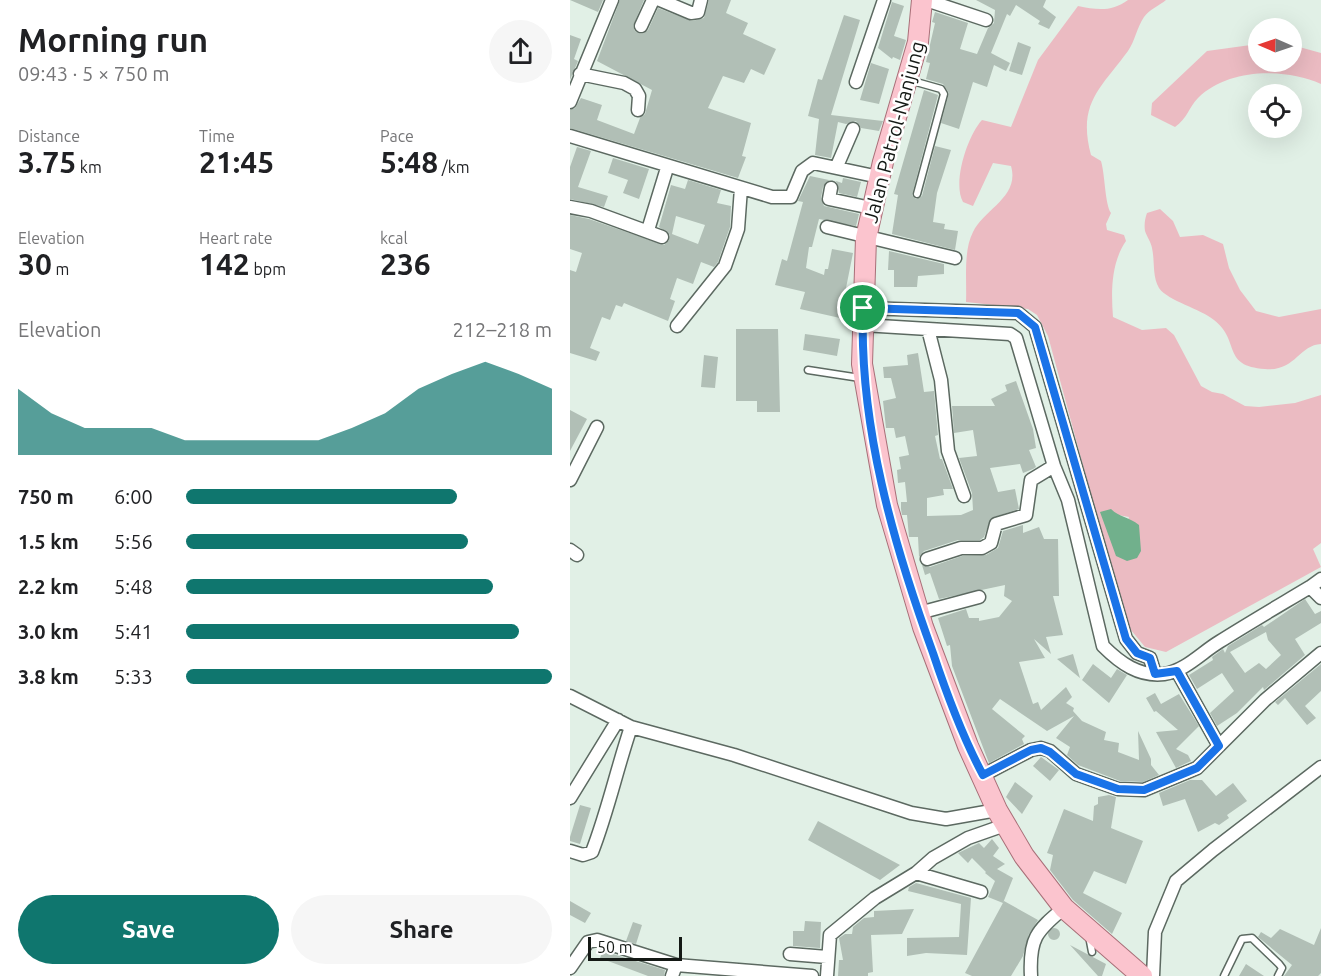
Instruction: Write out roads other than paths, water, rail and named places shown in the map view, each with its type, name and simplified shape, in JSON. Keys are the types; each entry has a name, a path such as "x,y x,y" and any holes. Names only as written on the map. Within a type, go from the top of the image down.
{"main road":[{"name":"Jalan Patrol-Nanjung","path":"924,0 918,42 879,177 866,238 863,316 864,379 887,505 919,613 968,746 1001,818 1043,884 1064,908 1142,976"}],"street":[{"path":"570,102 612,0"},
{"path":"641,26 653,0"},
{"path":"660,0 691,14 698,12 701,0"},
{"path":"856,82 884,0"},
{"path":"924,0 986,20"},
{"path":"580,74 629,85 639,96 638,110"},
{"path":"837,166 853,129"},
{"path":"570,136 667,168 772,197 791,197 802,171 813,163 837,166 879,177"},
{"path":"644,234 667,168"},
{"path":"676,326 725,266 738,229 741,188"},
{"path":"831,188 829,199 872,208"},
{"path":"570,207 591,211 644,234 662,237"},
{"path":"827,227 955,258"},
{"path":"863,316 1018,313 1035,327 1126,639 1137,653 1150,658 1155,674"},
{"path":"863,316 928,329 1014,336 1054,465 1068,500 1103,646 1114,658 1134,670 1155,674 1177,671 1217,642 1321,579"},
{"path":"928,329 941,380 948,451 964,496"},
{"path":"570,480 597,427"},
{"path":"927,559 961,548 982,548 991,543 996,524 1026,515 1031,480 1054,465"},
{"path":"1310,587 1321,598"},
{"path":"919,613 979,597"},
{"path":"983,775 1031,750 1041,748 1050,752 1076,774 1118,789 1144,790 1197,768 1265,700 1321,653"},
{"path":"1177,671 1219,746"},
{"path":"570,696 631,727 734,755 911,813 946,819 1001,818"},
{"path":"570,798 574,781 618,720"},
{"path":"570,851 584,855 592,852 602,830 612,787 631,727"},
{"path":"1153,976 1155,932 1176,881 1321,767"},
{"path":"827,976 830,935 836,929 874,898 916,873 933,858 1001,818"},
{"path":"916,873 981,892"},
{"path":"1031,976 1030,952 1035,936 1064,908"},
{"path":"570,968 588,942 597,940 674,970 812,976"},
{"path":"790,954 827,957"}],"lane":[{"path":"908,80 941,89 944,94 917,194"},
{"path":"808,370 864,379"},
{"path":"1088,929 1092,952"},
{"path":"1224,976 1242,939 1252,938 1282,968 1278,976"}]}
